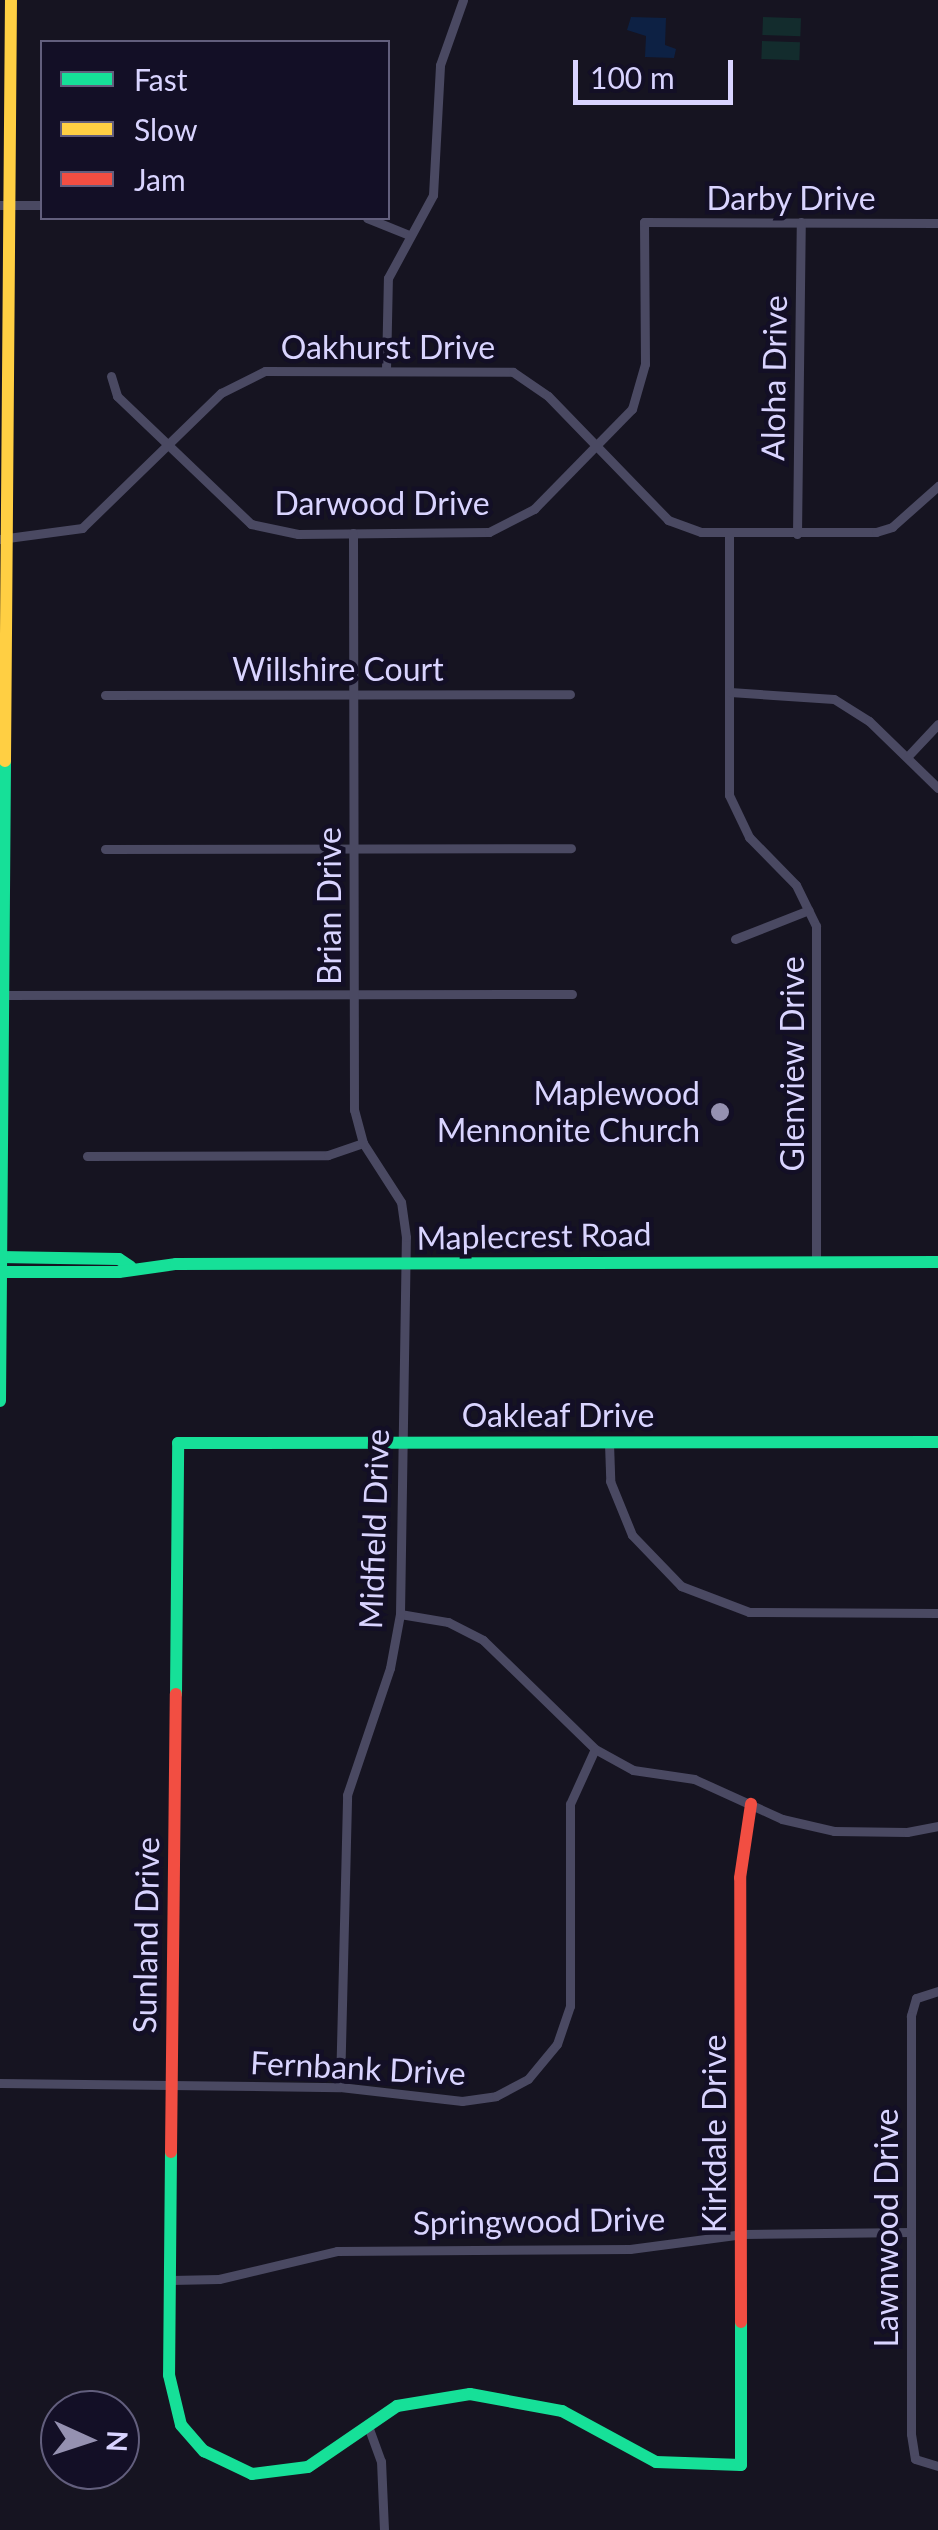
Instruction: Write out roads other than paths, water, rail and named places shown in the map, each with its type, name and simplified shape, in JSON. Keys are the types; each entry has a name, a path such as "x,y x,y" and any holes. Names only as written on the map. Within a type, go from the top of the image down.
{"street":[{"path":"0,1401 4,205 11,0"},
{"path":"386,370 388,278 433,195 440,65 463,0"},
{"path":"4,205 40,205"},
{"path":"371,220 409,235"},
{"name":"Darby Drive","path":"644,222 938,223"},
{"name":"Darwood Drive","path":"111,376 116,396 251,524 282,533 502,530 534,508 632,409 640,389 644,222"},
{"name":"Aloha Drive","path":"797,534 801,222"},
{"name":"Oakhurst Drive","path":"2,539 82,528 221,394 252,375 386,370 513,372 532,382 668,520 729,534 857,534 892,527 938,486"},
{"name":"Brian Drive","path":"353,533 354,1110 363,1143 400,1202 406,1265"},
{"name":"Glenview Drive","path":"729,534 728,771 738,818 796,885 809,910 818,956 816,1262"},
{"path":"730,692 834,699 908,756 938,788"},
{"name":"Willshire Court","path":"105,696 570,694"},
{"path":"908,756 938,724"},
{"path":"106,849 572,848"},
{"path":"735,939 809,910"},
{"path":"4,995 572,994"},
{"path":"88,1156 328,1155 363,1143"},
{"name":"Maplecrest Road","path":"1,1256 119,1260 131,1267"},
{"name":"Maplecrest Road","path":"1,1272 131,1267 938,1262"},
{"name":"Midfield Drive","path":"340,2087 348,1794 390,1668 400,1614 406,1265"},
{"name":"Oakleaf Drive","path":"178,1444 938,1442"},
{"path":"609,1443 610,1481 632,1535 681,1586 750,1612 938,1613"},
{"name":"Sunland Drive","path":"178,1444 169,2375 182,2425 220,2461 268,2476 308,2467 368,2426"},
{"path":"400,1614 448,1622 482,1640 595,1749 633,1770 694,1779 750,1804 834,1831 906,1832 938,1826"},
{"name":"Fernbank Drive","path":"0,2083 340,2087 462,2101 496,2096 528,2079 557,2044 570,2006 570,1804 595,1749"},
{"name":"Kirkdale Drive","path":"368,2426 397,2406 501,2396 562,2411 656,2462 741,2465 740,1878 750,1804"},
{"name":"Lawnwood Drive","path":"938,1991 916,1998 911,2232 915,2458 938,2466"},
{"name":"Springwood Drive","path":"171,2280 219,2279 337,2251 630,2249 743,2234 911,2232"},
{"path":"368,2426 381,2461 384,2530"}],"water":[{"path":"631,17 666,18 665,45 676,49 674,58 645,57 646,36 627,30"}],"place":[{"name":"Maplewood Mennonite Church","path":"720,1112"}]}
